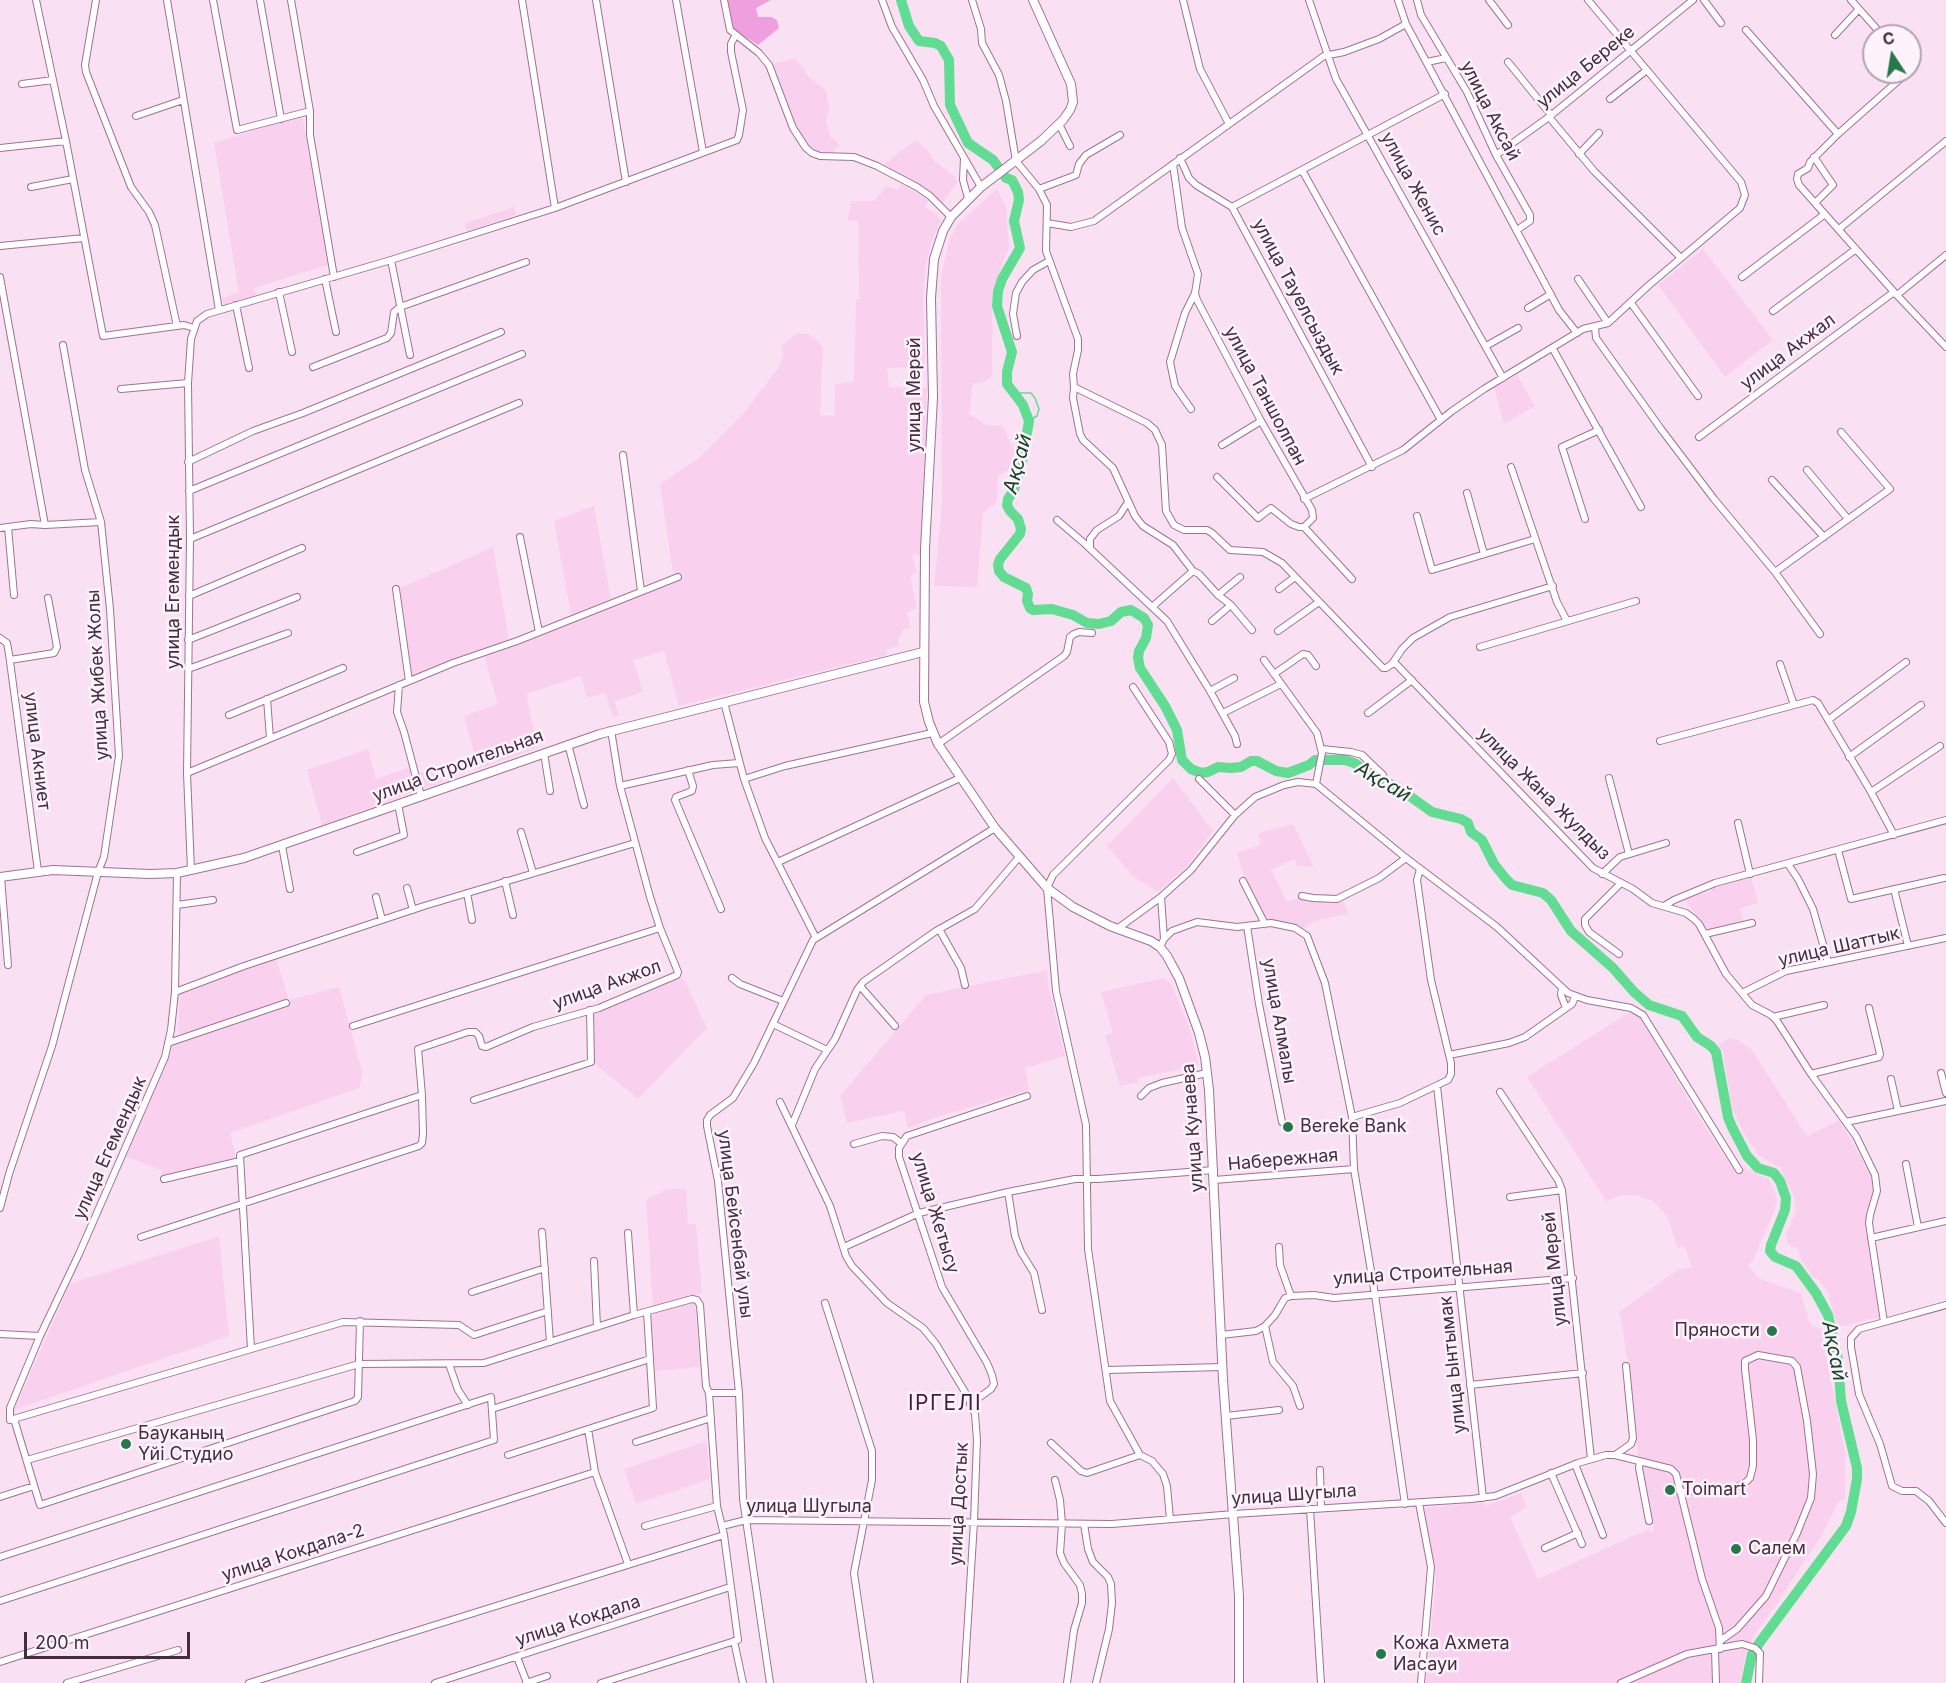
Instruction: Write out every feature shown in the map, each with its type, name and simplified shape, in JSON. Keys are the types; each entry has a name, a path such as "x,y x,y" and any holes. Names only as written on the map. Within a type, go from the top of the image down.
{"main road":[{"path":"1033,0 1073,93 1070,110 1059,124"},
{"name":"улица Мерей","path":"923,652 925,549 933,397 932,277 937,245 951,217 968,198 1059,124"},
{"path":"923,652 924,702 932,733 995,828 1047,888 1087,916 1150,941 1162,943"},
{"name":"улица Строительная","path":"1,877 38,871 177,873 244,858 611,730 923,652"},
{"name":"улица Кунаева","path":"1162,943 1190,1006 1199,1033 1207,1073 1214,1170 1222,1367 1239,1596 1239,1683"}],"street":[{"path":"36,0 66,141 103,336 177,326 194,327"},
{"path":"96,0 85,65 86,72 131,187 149,212 154,225 177,326"},
{"path":"167,0 219,310 391,260 555,208 736,140 739,135 743,103 731,52 731,44 735,36"},
{"path":"213,0 236,127 240,130 310,111"},
{"path":"260,0 281,119"},
{"path":"291,0 310,111 310,135 333,277"},
{"path":"522,0 555,208"},
{"path":"596,0 626,182"},
{"path":"676,0 703,152"},
{"path":"724,0 730,30 759,53 769,65 793,128 812,153 820,156 854,158 877,166 917,187 930,196 951,217"},
{"path":"882,0 892,27 981,187"},
{"path":"972,0 981,29 982,43 999,75 1006,101 1016,161 1039,189 1047,205 1048,261 1078,339 1073,374 1073,398 1080,434 1083,440 1113,468 1128,502 1143,526 1173,545 1193,571 1231,605 1252,630"},
{"path":"1183,0 1200,69 1229,124"},
{"name":"улица Женис","path":"1308,0 1336,79 1503,378"},
{"name":"улица Аксай","path":"1398,0 1406,24 1551,294 1567,322 1577,333"},
{"name":"улица Аксай","path":"1417,0 1421,15 1474,105 1496,155 1530,215 1530,221 1517,230"},
{"path":"1489,0 1508,25"},
{"path":"1304,499 1403,450 1452,411 1583,329 1608,323 1740,208 1744,201 1744,188 1588,0"},
{"name":"улица Береке","path":"1496,155 1550,116 1693,0"},
{"path":"1704,0 1722,23"},
{"path":"1851,0 1872,24"},
{"path":"1835,35 1859,9"},
{"path":"1047,223 1071,228 1094,221 1329,54 1344,52 1379,39 1406,24"},
{"path":"1746,30 1838,134"},
{"path":"1427,62 1446,58"},
{"path":"1508,62 1579,154 1681,258"},
{"path":"1610,99 1647,70"},
{"path":"22,84 53,80"},
{"path":"1894,84 1814,157 1808,168 1798,174 1797,178 1799,185 1895,293 1945,344"},
{"path":"1232,207 1445,94"},
{"path":"136,116 183,100"},
{"path":"1059,124 1070,146"},
{"path":"1579,154 1599,133"},
{"path":"1039,189 1076,175 1079,164 1086,155 1120,135"},
{"path":"0,148 66,141"},
{"path":"1839,229 1946,141"},
{"path":"1814,157 1833,185 1815,203"},
{"path":"964,158 963,180 968,198"},
{"name":"улица Тауелсыздык","path":"1180,158 1190,178 1196,184 1232,207 1371,467"},
{"name":"улица Таншолпан","path":"1173,164 1182,228 1198,274 1195,293 1197,300 1313,514 1313,518 1304,527"},
{"path":"1302,170 1441,420"},
{"path":"31,187 73,179"},
{"path":"1742,277 1825,214"},
{"path":"0,246 84,238"},
{"path":"1773,311 1856,249"},
{"name":"улица Акжал","path":"1700,437 1946,255"},
{"path":"391,260 410,355"},
{"path":"1017,336 1013,314 1016,293 1033,270 1048,261"},
{"path":"313,367 387,338 391,333 394,312 400,307 526,262"},
{"path":"0,278 45,525"},
{"path":"324,279 336,332"},
{"path":"1578,279 1608,323"},
{"path":"279,292 292,352"},
{"path":"1191,409 1175,386 1170,362 1185,313 1195,293"},
{"path":"1528,308 1551,294"},
{"path":"1630,303 1698,396"},
{"path":"236,305 249,368"},
{"name":"улица Егемендык","path":"191,870 187,773 190,539 188,383 194,327 201,317 219,310"},
{"path":"1595,327 1596,338 1661,429 1714,499 1775,572 1820,634"},
{"path":"1486,346 1518,328"},
{"path":"188,462 253,431 303,413 501,332"},
{"name":"улица Жибек Жолы","path":"0,1208 9,1174 52,1046 98,872 104,857 119,756 111,621 101,522 85,470 63,345"},
{"path":"1553,349 1641,507"},
{"path":"189,490 522,354"},
{"path":"121,389 188,383"},
{"path":"1074,387 1138,418 1155,430 1162,445 1166,511 1174,525 1184,530 1207,530 1234,552 1269,554 1282,563 1319,602 1278,631"},
{"path":"190,539 519,403"},
{"path":"1222,445 1261,421"},
{"path":"1585,519 1562,447 1599,430"},
{"path":"1775,572 1890,489 1841,432"},
{"path":"623,455 641,591"},
{"path":"1511,467 1557,602 1568,621"},
{"path":"1807,470 1848,519"},
{"path":"1217,477 1258,518 1271,508 1291,524 1304,527 1352,579"},
{"path":"1772,480 1824,537"},
{"path":"1467,494 1484,554"},
{"path":"1090,549 1090,539 1097,530 1119,516 1128,502"},
{"path":"1418,516 1432,570 1535,539"},
{"path":"1057,520 1167,621 1223,713 1237,744"},
{"path":"0,528 30,524 101,522"},
{"path":"8,527 14,595"},
{"path":"520,537 539,632"},
{"path":"189,596 302,548"},
{"path":"1152,607 1193,571"},
{"path":"187,773 409,681 678,577"},
{"path":"1218,595 1240,577"},
{"path":"1279,589 1295,577"},
{"path":"1392,664 1413,638 1450,617 1553,586"},
{"path":"396,589 409,681"},
{"path":"188,640 297,597"},
{"path":"10,660 54,653 57,647 48,598"},
{"path":"1480,646 1636,601"},
{"name":"улица Жана Жулдыз","path":"1319,602 1380,667 1386,668 1396,664 1582,858 1602,874 1652,903 1686,914 1694,919 1705,934 1720,966 1752,1005 1773,1017 1846,1122 1868,1157 1875,1175 1877,1191 1870,1215 1884,1322"},
{"path":"1212,621 1231,605"},
{"path":"188,669 288,633"},
{"path":"938,744 1064,656 1070,637 1074,634 1092,633"},
{"name":"улица Акниет","path":"0,638 7,643 10,660 38,871"},
{"path":"1274,674 1303,654 1308,655 1316,666"},
{"path":"1263,660 1317,733 1322,751 1316,784"},
{"path":"1828,720 1906,662"},
{"path":"1780,664 1794,705"},
{"path":"229,715 343,668"},
{"path":"1210,691 1234,678"},
{"path":"1368,713 1412,680"},
{"path":"1223,713 1281,684"},
{"path":"399,685 397,712 421,796"},
{"path":"1132,687 1169,742 1172,754 1161,768 1053,875 1047,888 1056,991 1086,1125 1086,1216 1089,1260 1110,1401 1140,1455 1152,1461 1163,1474 1167,1486 1170,1519"},
{"path":"267,699 270,738"},
{"path":"1660,741 1813,700 1818,703 1871,792 1893,835"},
{"path":"724,702 744,779 765,838 816,938 995,828"},
{"path":"1849,757 1921,705"},
{"name":"улица Акжол","path":"422,1095 418,1049 468,1032 475,1032 482,1046 486,1047 533,1027 590,1010 677,975 678,972 660,928 635,843 620,786 611,730"},
{"path":"744,779 785,766 932,733"},
{"path":"568,744 584,805"},
{"path":"1871,792 1940,746"},
{"path":"1322,751 1351,752 1362,755 1383,775"},
{"path":"544,753 550,791"},
{"path":"620,786 721,763 740,763"},
{"path":"688,770 693,786 692,791 676,797 675,800 721,909"},
{"path":"778,862 960,778"},
{"path":"1609,778 1629,854"},
{"path":"1199,779 1235,815"},
{"path":"1117,929 1161,897 1191,870 1235,815 1255,797 1298,783 1316,784 1406,858 1497,927 1562,988 1575,997 1631,1008 1643,1015 1739,1170"},
{"path":"357,852 404,835 398,804"},
{"path":"1664,906 1706,886 1946,820"},
{"path":"1738,824 1750,874"},
{"path":"521,832 533,873"},
{"path":"175,992 244,966 382,920 635,843"},
{"path":"1602,874 1620,857 1666,843"},
{"path":"282,846 290,889"},
{"path":"1838,850 1851,899 1944,878"},
{"path":"792,1125 815,1069 835,1039 863,982 939,929 975,909 1020,856"},
{"path":"1302,896 1337,899 1378,878 1406,858"},
{"path":"1788,864 1813,909 1828,962"},
{"path":"1352,1117 1400,1103 1448,1080 1451,1074 1449,1055 1433,990 1417,880 1420,869"},
{"name":"улица Егемендык","path":"12,1420 10,1408 156,1079 168,1043 175,992 177,873"},
{"path":"1,877 8,964"},
{"path":"505,881 513,915"},
{"path":"1243,881 1265,924"},
{"path":"1619,954 1589,932 1585,919 1621,883"},
{"path":"407,888 413,910"},
{"path":"1894,889 1908,946"},
{"path":"467,893 472,920"},
{"path":"376,897 382,920"},
{"path":"1161,897 1162,943"},
{"path":"177,905 213,900"},
{"path":"1162,943 1172,931 1197,922 1225,926 1271,923 1295,928 1306,936 1325,983 1352,1117 1354,1169 1375,1295 1404,1504"},
{"path":"1705,934 1752,923"},
{"name":"улица Алмалы","path":"1248,926 1259,1004 1282,1122"},
{"path":"352,1026 660,928"},
{"path":"939,929 961,968 964,985"},
{"name":"улица Бейсенбай улы","path":"770,1683 743,1499 739,1393 718,1181 706,1126 710,1115 733,1098 816,938"},
{"name":"улица Шаттык","path":"1742,993 1786,971 1946,938"},
{"path":"732,978 740,984 783,1001"},
{"path":"860,986 895,1026"},
{"path":"1562,988 1561,995 1566,1008"},
{"path":"1449,1055 1516,1041 1525,1037 1572,1004 1575,997"},
{"path":"168,1043 286,1003"},
{"path":"1773,1017 1824,1005"},
{"path":"1811,1074 1879,1058 1869,1008"},
{"path":"474,1100 591,1062 590,1010"},
{"path":"772,1024 827,1050"},
{"path":"1141,1096 1149,1088 1162,1083 1207,1073"},
{"path":"1941,1073 1946,1093"},
{"path":"1891,1079 1898,1111"},
{"name":"улица Ынтымак","path":"1437,1086 1483,1498"},
{"name":"улица Мерей","path":"1500,1092 1558,1180 1562,1190 1591,1459"},
{"path":"141,1237 243,1204 419,1146 422,1143 423,1134 422,1095 240,1155 240,1161 243,1204 251,1349"},
{"name":"улица Жетысу","path":"970,1404 991,1389 994,1384 992,1375 942,1287 899,1157 899,1148 907,1136 1027,1095"},
{"path":"1846,1122 1946,1101"},
{"name":"улица Достык","path":"780,1102 830,1206 852,1266 876,1293 923,1328 936,1344 970,1404 977,1426 974,1522 964,1683"},
{"path":"854,1144 882,1136 893,1137 901,1143"},
{"path":"164,1179 240,1161"},
{"path":"1906,1164 1918,1227"},
{"name":"Набережная","path":"1214,1180 1354,1169"},
{"path":"844,1247 919,1214 1008,1192 1075,1179 1214,1170"},
{"path":"1510,1197 1562,1190"},
{"path":"1008,1192 1015,1236 1021,1252 1034,1273 1042,1311"},
{"path":"1872,1238 1946,1221"},
{"path":"542,1232 550,1342"},
{"path":"628,1233 633,1315"},
{"path":"1221,1335 1257,1331 1275,1315 1285,1298 1291,1296 1281,1265 1279,1247"},
{"path":"594,1262 597,1327"},
{"path":"472,1292 545,1268"},
{"name":"улица Строительная","path":"1291,1296 1314,1295 1334,1298 1573,1278"},
{"path":"27,1460 359,1364 484,1364 633,1315 692,1299 697,1300 700,1305 706,1386 709,1393 717,1506 724,1535 738,1640 601,1683"},
{"path":"825,1303 872,1451 872,1480 855,1560 854,1579 870,1683"},
{"path":"1946,1305 1859,1329 1851,1338 1859,1394 1880,1444 1892,1486 1902,1491 1916,1491 1929,1501 1946,1523"},
{"path":"360,1321 358,1397 355,1401 40,1505 12,1420 332,1324 360,1321 459,1325 474,1335 548,1311"},
{"path":"508,1455 653,1408 647,1312"},
{"path":"1265,1326 1274,1362 1293,1386 1300,1406"},
{"path":"0,1334 40,1336"},
{"path":"1680,1492 1733,1488 1744,1484 1750,1478 1753,1466 1753,1440 1745,1361 1758,1355 1792,1361 1797,1367 1807,1421 1813,1474 1811,1498 1797,1533 1766,1596 1737,1629 1720,1641"},
{"path":"492,1409 650,1359"},
{"path":"449,1364 459,1390 468,1405"},
{"path":"1615,1455 1631,1444 1633,1437 1626,1366"},
{"path":"1107,1370 1222,1367"},
{"path":"1470,1385 1583,1373"},
{"path":"709,1393 739,1393"},
{"path":"0,1557 491,1397 494,1440 0,1601"},
{"path":"1226,1416 1279,1410"},
{"path":"636,1442 711,1418"},
{"path":"588,1429 595,1472 628,1564"},
{"path":"1051,1443 1080,1471 1087,1473 1140,1455"},
{"name":"улица Шугыла","path":"722,1526 746,1520 1084,1524 1483,1498 1495,1496 1575,1464 1606,1455 1615,1455 1671,1469 1676,1474 1702,1579 1719,1628 1716,1683"},
{"path":"1640,1461 1639,1468 1649,1521"},
{"path":"1575,1464 1603,1535"},
{"path":"1320,1470 1321,1509"},
{"name":"улица Кокдала-2","path":"0,1662 595,1472"},
{"path":"1551,1473 1582,1544"},
{"path":"1054,1480 1060,1500 1062,1524 1060,1553 1064,1563 1080,1585 1082,1594 1082,1603 1074,1630 1067,1683"},
{"path":"0,1497 34,1486"},
{"path":"1419,1503 1431,1567 1421,1683"},
{"path":"645,1526 717,1506"},
{"path":"1310,1509 1321,1683"},
{"path":"1084,1524 1088,1549 1093,1562 1108,1577 1111,1584 1112,1603 1109,1629 1096,1683"},
{"path":"1545,1548 1578,1533"},
{"path":"249,1683 724,1535"},
{"name":"улица Кокдала","path":"435,1683 730,1587"},
{"path":"734,1641 742,1683"},
{"path":"1621,1683 1687,1654 1742,1644 1755,1648 1760,1653 1760,1683"},
{"path":"67,1683 178,1650"},
{"path":"517,1657 526,1683 547,1676"}],"shaded area":[{"path":"727,0 771,0 756,8 758,17 771,17 777,20 779,28 758,45 734,29"},
{"path":"795,58 810,78 826,90 829,110 826,120 830,136 840,145 831,154 814,150 807,144 797,127 773,64"},
{"path":"302,115 328,265 254,288 256,296 224,305 222,298 239,293 214,143"},
{"path":"916,140 932,155 930,157 955,177 957,183 942,204 930,192 883,165"},
{"path":"901,184 928,200 925,207 941,220 926,264 923,295 925,367 887,368 889,387 927,388 921,555 912,554 917,573 910,575 917,609 907,612 911,628 903,629 898,642 899,646 886,650 887,655 679,706 664,651 633,660 643,692 615,701 619,716 613,717 605,693 587,698 581,676 526,694 538,748 478,769 464,716 498,704 484,656 683,579 682,571 673,574 660,484 700,457 741,416 777,370 784,355 781,347 795,334 808,334 818,341 823,349 820,415 834,416 835,384 854,382 856,299 859,299 858,221 848,220 851,201 874,201 887,186 898,190"},
{"path":"997,189 1006,207 1009,247 992,291 992,377 982,383 973,383 969,414 987,425 1002,426 1017,455 1016,465 998,476 997,502 983,513 977,587 934,586 942,503 941,276 950,238 958,224"},
{"path":"514,207 516,215 467,231 465,223"},
{"path":"1703,249 1773,340 1725,377 1658,285"},
{"path":"1517,375 1535,406 1504,424 1494,387"},
{"path":"594,506 611,599 571,615 554,521"},
{"path":"493,547 509,640 412,676 400,588"},
{"path":"368,749 376,779 410,767 416,791 322,825 307,770"},
{"path":"439,767 443,782 422,789 418,774"},
{"path":"1173,778 1213,831 1187,866 1158,892 1132,875 1107,846"},
{"path":"1293,824 1314,867 1298,866 1294,859 1271,870 1287,902 1299,898 1311,902 1344,902 1348,913 1312,922 1306,928 1266,919 1242,871 1237,853 1260,845 1259,833"},
{"path":"1751,876 1758,903 1740,908 1744,922 1708,930 1684,899 1712,891 1711,887"},
{"path":"276,958 289,1000 339,987 362,1071 360,1088 230,1133 235,1153 233,1159 161,1176 163,1171 126,1157 165,1066 171,1044 290,1005 288,1001 182,1034 178,1031 180,993"},
{"path":"1047,970 1048,984 1065,1056 1025,1068 1029,1090 908,1128 904,1111 847,1123 840,1096 926,995"},
{"path":"679,978 684,979 707,1028 638,1099 595,1064 594,1013"},
{"path":"1164,978 1172,985 1191,1032 1199,1066 1137,1078 1138,1082 1120,1086 1105,1035 1113,1033 1101,992"},
{"path":"1630,1012 1640,1017 1698,1116 1735,1172 1743,1167 1769,1180 1775,1192 1777,1203 1753,1261 1748,1265 1758,1278 1801,1293 1810,1324 1821,1329 1845,1453 1845,1499 1838,1502 1823,1533 1753,1637 1746,1653 1740,1683 1426,1683 1436,1578 1423,1508 1482,1502 1485,1506 1521,1493 1527,1507 1510,1517 1538,1579 1649,1529 1650,1532 1654,1530 1643,1468 1646,1459 1638,1456 1630,1364 1626,1356 1619,1312 1676,1271 1692,1267 1684,1245 1678,1248 1667,1216 1653,1201 1635,1195 1622,1195 1606,1201 1527,1077"},
{"path":"1730,1038 1738,1040 1752,1050 1807,1136 1839,1120 1871,1175 1873,1190 1866,1220 1880,1317 1838,1327 1828,1293 1820,1281 1812,1276 1801,1259 1798,1249 1788,1244 1786,1234 1796,1212 1795,1199 1780,1168 1759,1155 1744,1134 1732,1108 1723,1052 1718,1044"},
{"path":"667,1189 686,1189 688,1224 696,1224 702,1293 653,1307 646,1200"},
{"path":"219,1236 229,1336 14,1410 70,1284"},
{"path":"690,1302 695,1304 700,1367 655,1371 651,1315"},
{"path":"706,1441 710,1479 636,1504 624,1469"}],"waterway":[{"name":"Ақсай","path":"901,0 909,26 919,41 941,46 949,60 950,105 968,143 993,160 1006,178 1012,180 1018,192 1019,200 1014,221 1020,248 1002,279 997,306 1012,352 1007,372 1007,384 1023,405 1029,421 1022,461 1007,505 1018,519 1021,529 1020,534 1000,559 999,571 1004,577 1026,588 1027,601 1033,610 1052,609 1073,615 1087,623 1099,624 1111,621 1121,612 1131,610 1144,618 1148,625 1146,638 1139,651 1140,668 1165,706 1177,730 1182,760 1191,769 1201,773 1218,767 1241,767 1251,761 1257,761 1276,771 1288,773 1309,765 1315,760 1345,760 1397,787 1432,812 1461,819 1468,823 1471,832 1482,840 1494,864 1512,885 1543,893 1551,900 1571,931 1613,968 1634,992 1649,1005 1682,1016 1697,1037 1716,1052 1728,1117 1732,1127 1747,1156 1758,1168 1774,1173 1780,1181 1786,1198 1785,1210 1770,1251 1775,1257 1796,1266 1816,1293 1828,1315 1838,1359 1841,1401 1857,1468 1851,1512 1846,1526 1752,1654 1746,1683"},
{"path":"1015,393 1031,393 1035,398 1039,409 1037,416 1029,421"}],"place":[{"name":"Bereke Bank","path":"1288,1127"},
{"name":"Пряности","path":"1772,1331"},
{"name":"Бауканың Үйі Студио","path":"126,1444"},
{"name":"Toimart","path":"1670,1490"},
{"name":"Салем","path":"1736,1549"},
{"name":"Кожа Ахмета Иасауи","path":"1381,1654"}],"district":[{"name":"ІРГЕЛІ","path":"945,1404"}]}
